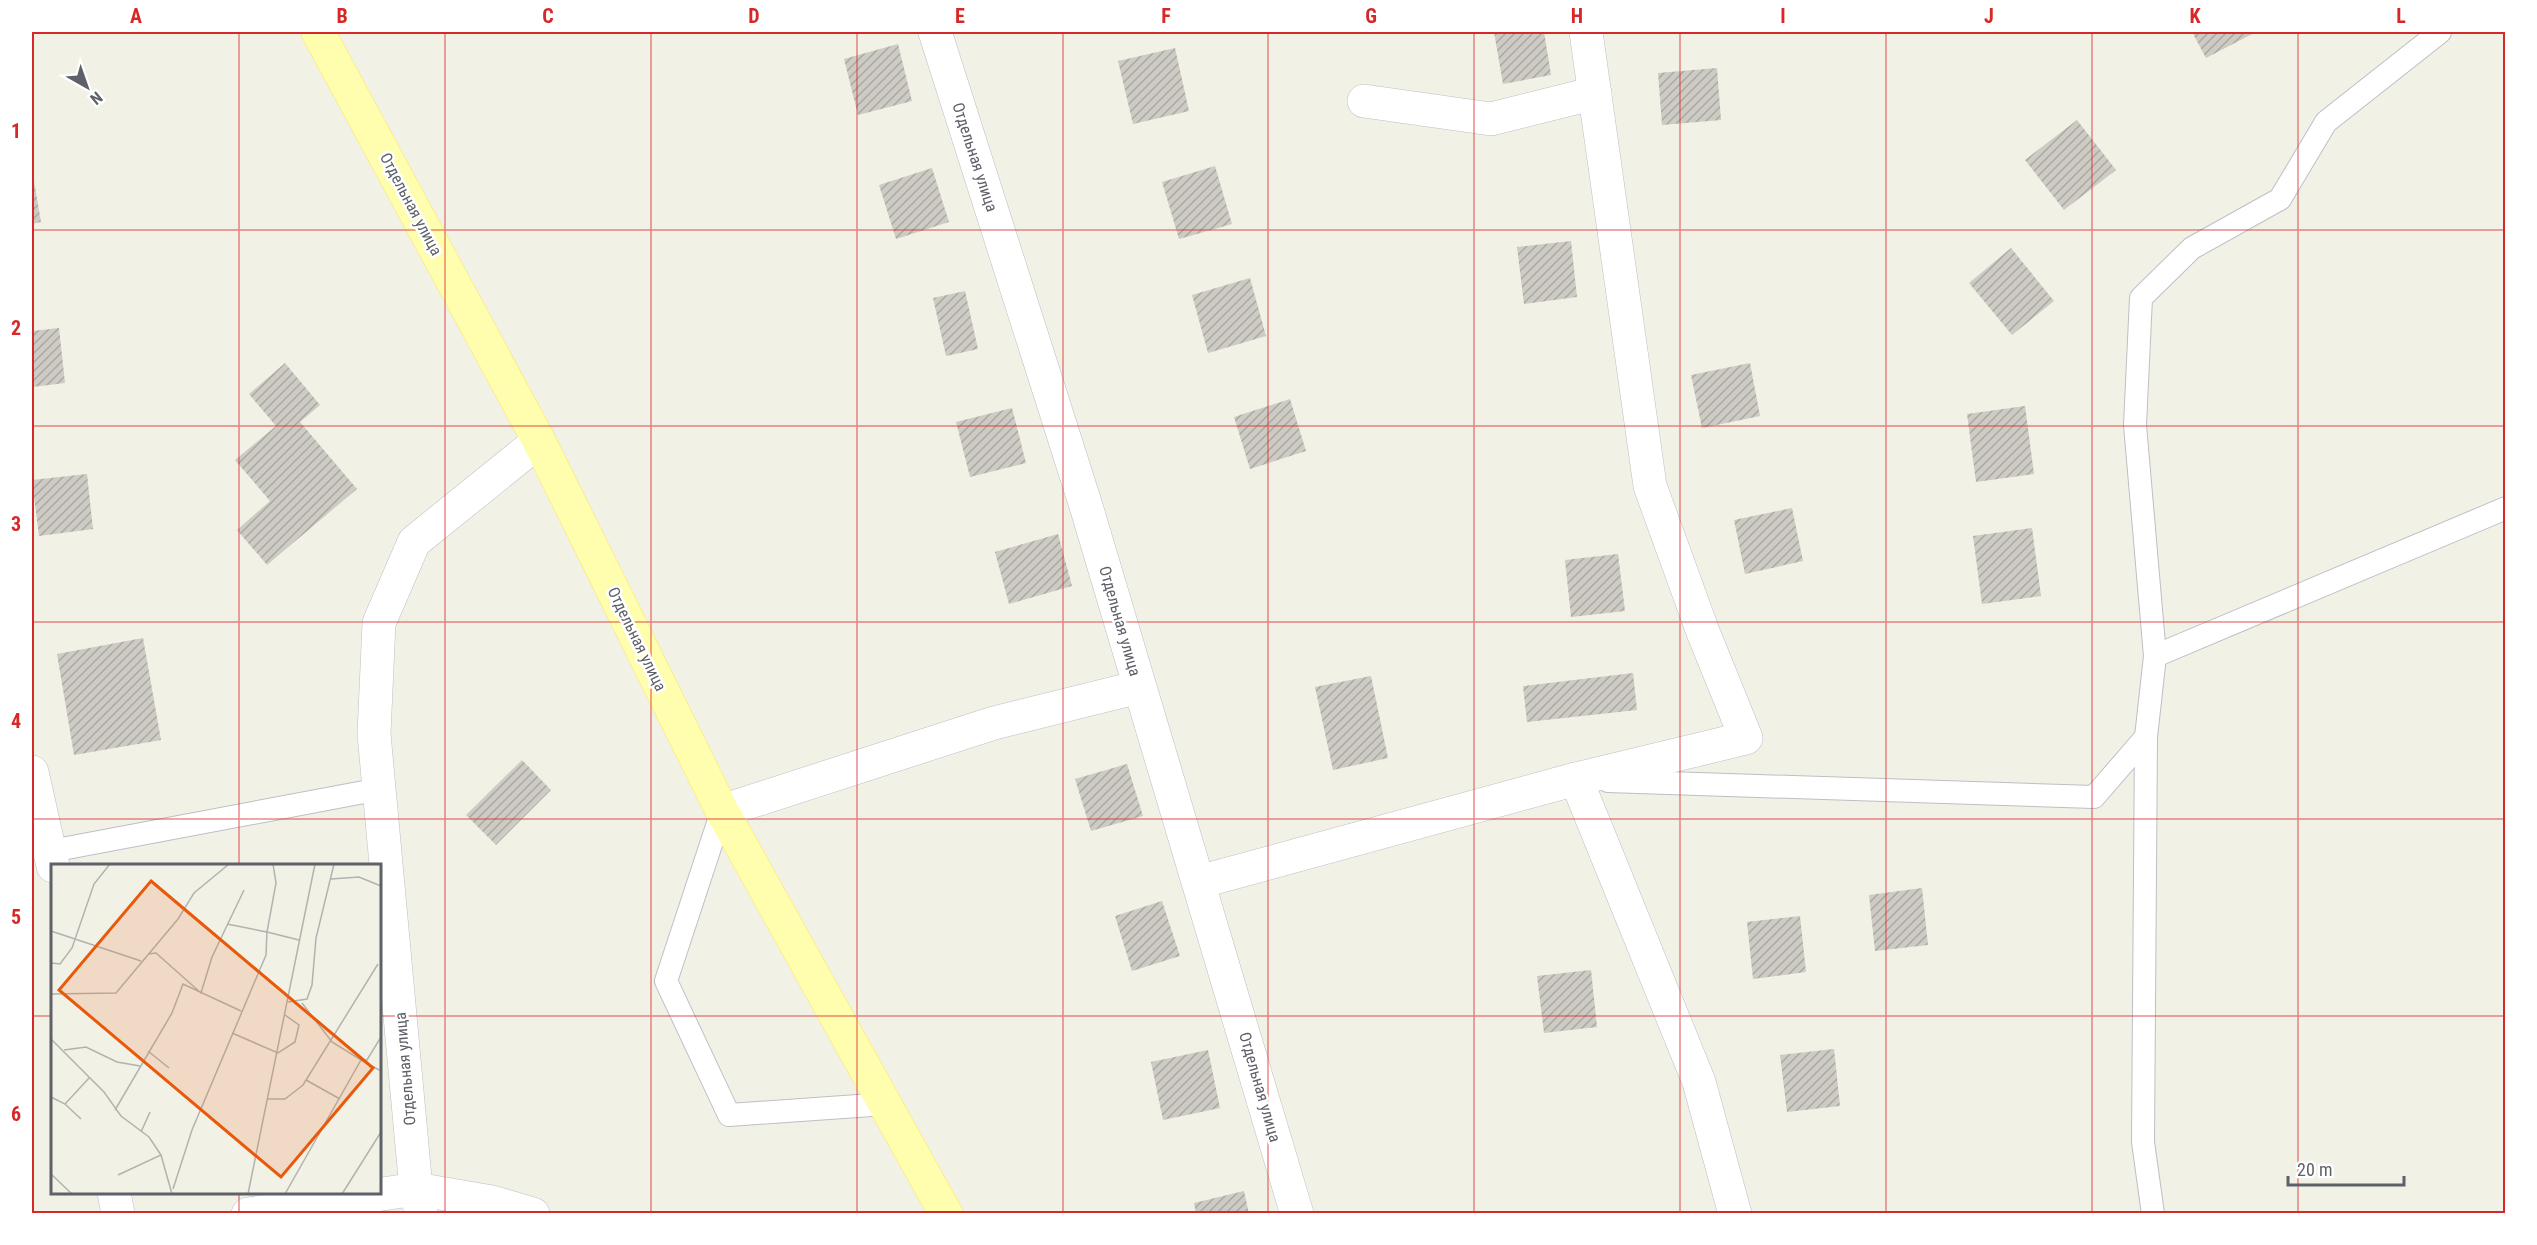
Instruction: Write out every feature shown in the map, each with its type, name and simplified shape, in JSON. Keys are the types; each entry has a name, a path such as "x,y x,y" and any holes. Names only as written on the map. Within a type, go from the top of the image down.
{"main road":[{"name":"Отдельная улица","path":"318,32 539,441 722,811 886,1104 941,1211"}],"street":[{"name":"Отдельная улица","path":"935,32 1086,506 1297,1214"},
{"path":"1199,882 1576,779 1746,738 1703,632 1650,486 1586,32"},
{"path":"1365,101 1491,119 1595,93"},
{"name":"Отдельная улица","path":"419,1201 374,734 379,623 414,542 539,441"},
{"path":"722,811 994,723 1139,687"},
{"path":"32,772 52,858"},
{"path":"1576,779 1699,1082 1735,1214"},
{"path":"114,1194 118,1214"},
{"path":"248,1214 419,1201 492,1202 533,1214"}],"lane":[{"path":"2152,1214 2143,1142 2146,737 2155,656 2135,424 2141,297 2192,248 2280,199 2326,122 2440,32"},
{"path":"2155,656 2505,508"},
{"path":"1576,779 2094,797 2146,737"},
{"path":"52,858 380,789"},
{"path":"722,811 666,981 729,1115 886,1104"}],"building":[{"path":"1494,32 1544,32 1551,75 1503,84"},
{"path":"2192,32 2256,32 2206,58"},
{"path":"898,44 912,101 858,115 844,59"},
{"path":"1175,48 1189,111 1133,124 1118,61"},
{"path":"1717,68 1721,120 1662,125 1658,73"},
{"path":"2077,120 2116,170 2064,210 2025,160"},
{"path":"1215,166 1232,224 1179,239 1162,182"},
{"path":"932,168 949,222 896,239 879,185"},
{"path":"32,170 41,222 32,224"},
{"path":"1571,241 1577,297 1524,304 1517,247"},
{"path":"2011,248 2054,301 2012,335 1969,283"},
{"path":"1250,278 1266,336 1208,353 1192,295"},
{"path":"965,291 978,349 946,356 933,298"},
{"path":"59,328 65,383 32,387 32,331"},
{"path":"285,363 320,405 300,422 357,489 267,565 237,530 270,501 235,460 276,426 249,394"},
{"path":"1750,363 1760,416 1702,428 1691,375"},
{"path":"1290,399 1306,451 1250,469 1234,417"},
{"path":"2025,406 2034,474 1976,482 1967,414"},
{"path":"1012,408 1026,463 970,477 956,422"},
{"path":"87,474 93,529 39,536 32,480"},
{"path":"1792,508 1803,561 1745,574 1734,520"},
{"path":"2032,528 2041,596 1982,604 1973,536"},
{"path":"1058,534 1072,586 1009,604 995,552"},
{"path":"1618,554 1625,611 1571,617 1565,560"},
{"path":"143,638 161,740 74,755 57,654"},
{"path":"1633,673 1637,710 1527,722 1523,686"},
{"path":"1371,676 1388,758 1333,770 1315,687"},
{"path":"522,760 551,790 496,845 466,815"},
{"path":"1127,764 1143,816 1091,831 1075,779"},
{"path":"1922,888 1928,945 1875,951 1869,895"},
{"path":"1162,901 1180,956 1132,971 1115,916"},
{"path":"1800,916 1806,972 1753,979 1747,922"},
{"path":"1591,970 1597,1027 1544,1033 1537,976"},
{"path":"1834,1049 1840,1106 1787,1112 1780,1055"},
{"path":"1208,1050 1220,1108 1163,1120 1151,1062"},
{"path":"1244,1191 1249,1214 1196,1214 1194,1203"}]}
